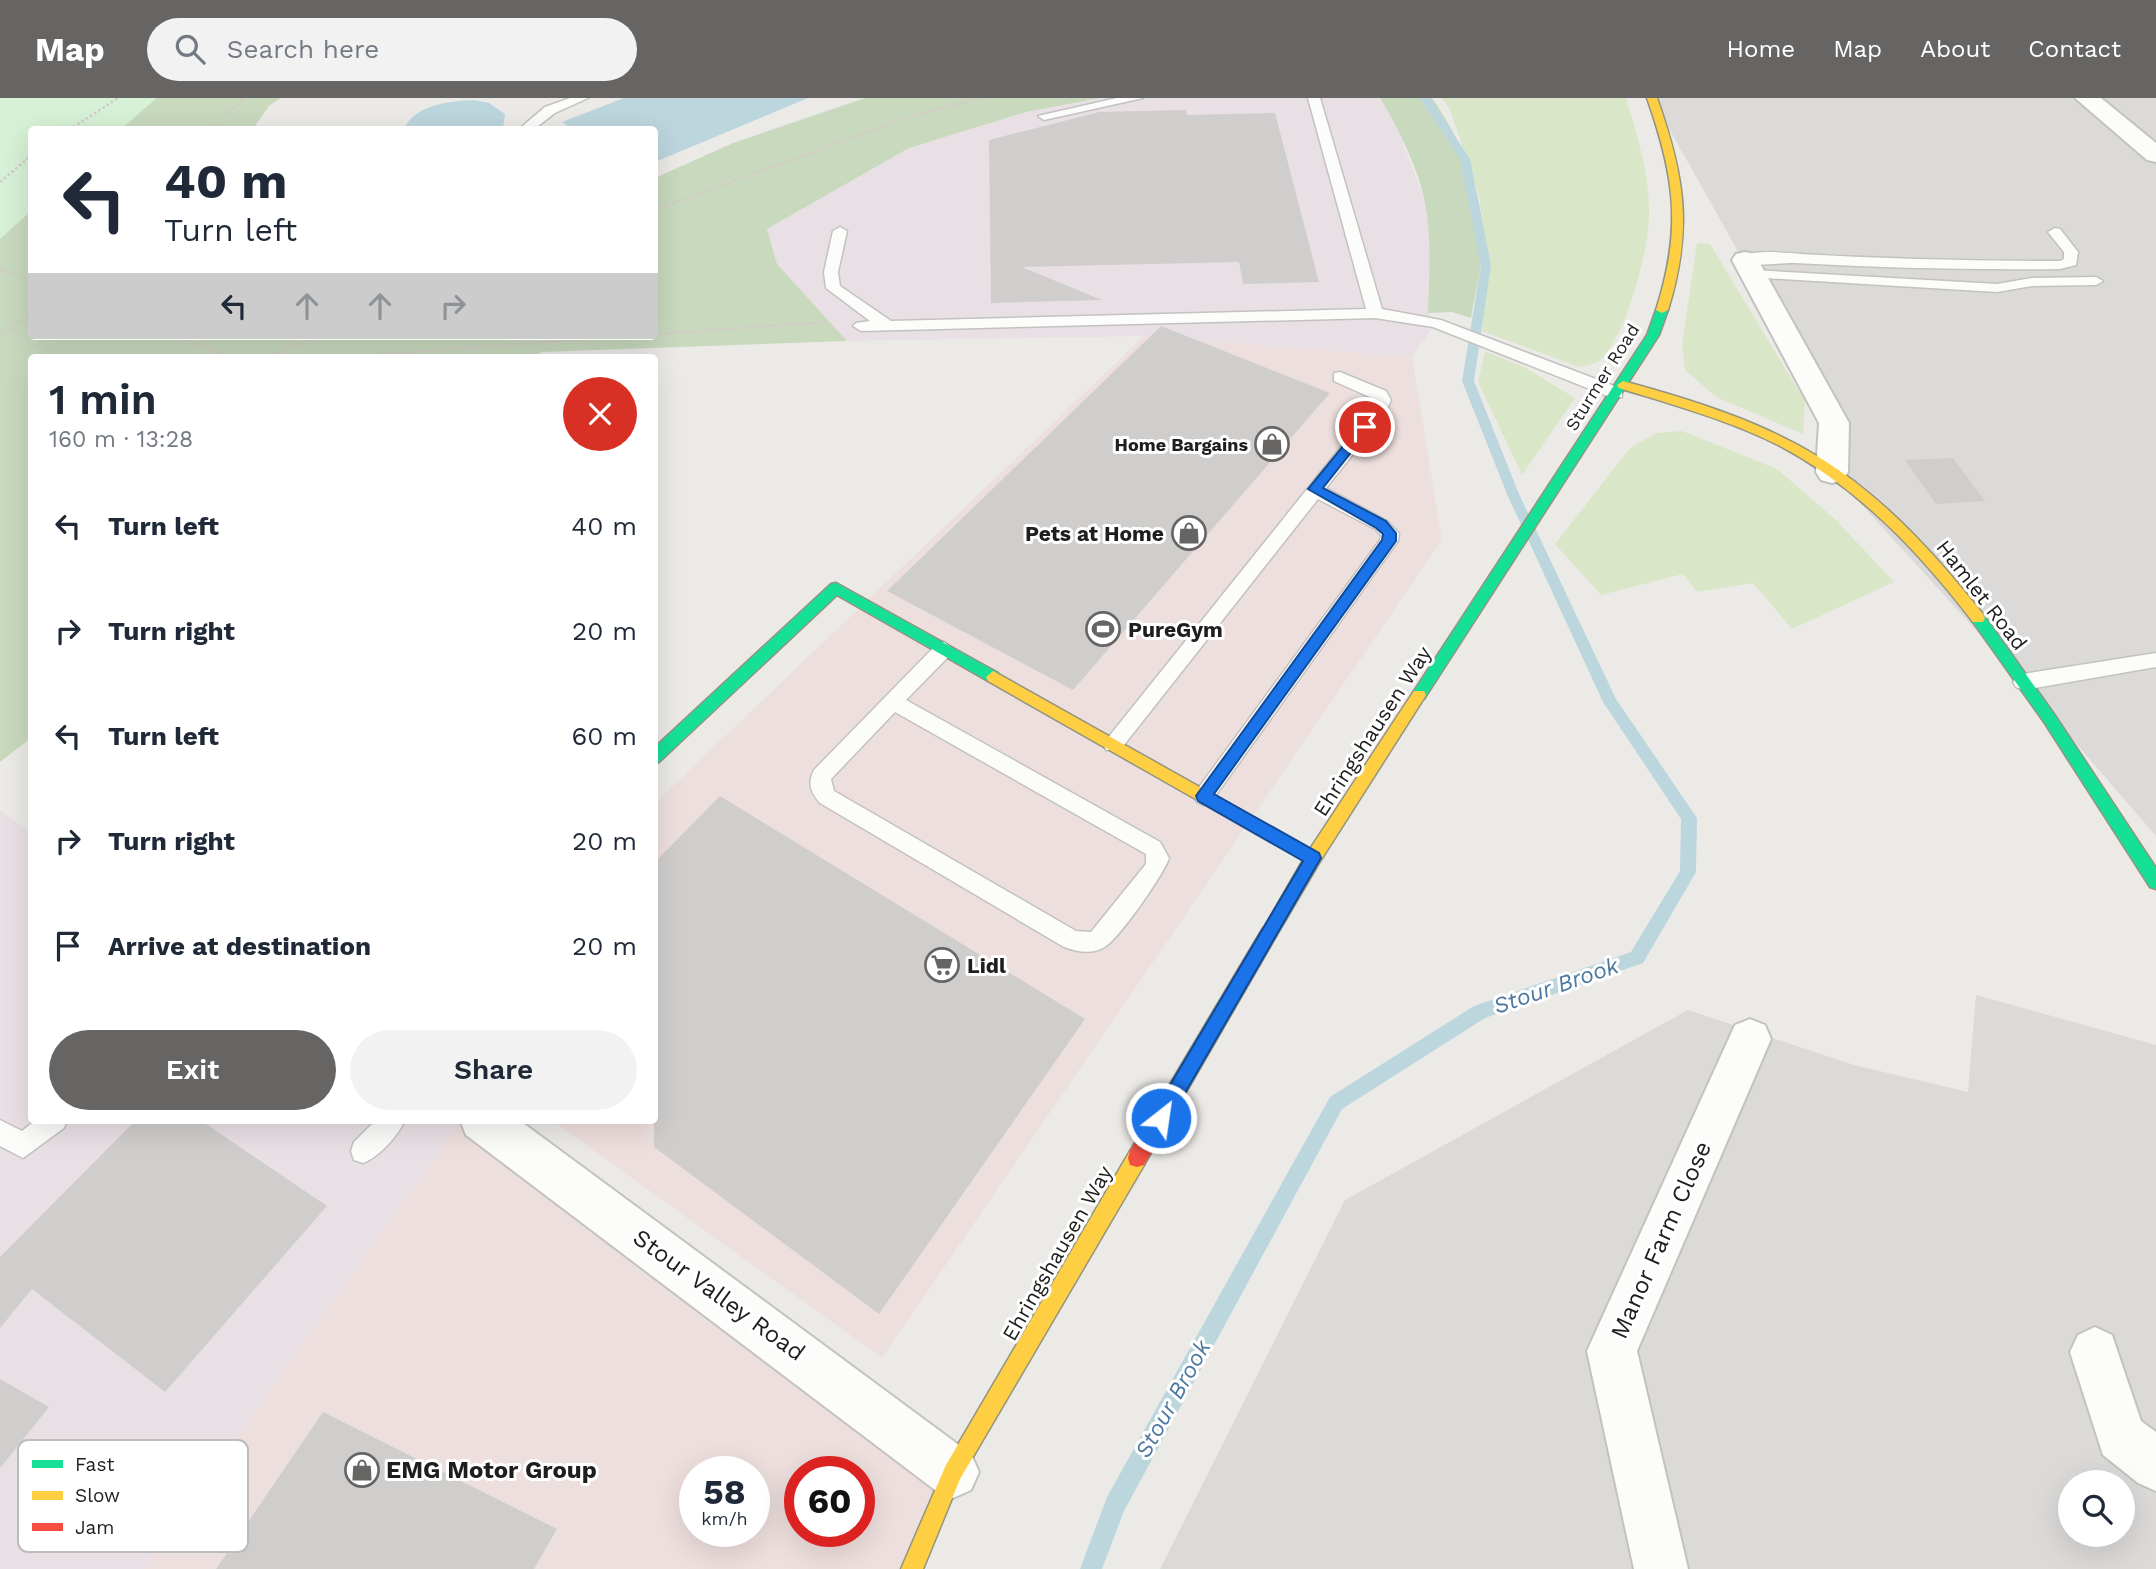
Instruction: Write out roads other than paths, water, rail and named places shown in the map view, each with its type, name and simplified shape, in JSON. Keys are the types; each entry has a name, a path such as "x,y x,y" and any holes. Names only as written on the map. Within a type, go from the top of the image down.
{"main road":[{"name":"Sturmer Road","path":"1544,505 1653,335 1671,281 1680,241 1674,163 1652,98"},
{"name":"Hamlet Road","path":"1619,389 1708,412 1773,439 1832,472 1928,556 2023,682 2156,882"},
{"name":"Ehringshausen Way","path":"912,1569 953,1472 1313,858 1544,505"},
{"path":"658,754 836,588 1313,858"}],"street":[{"path":"2087,98 2156,155"},
{"path":"1748,267 1834,423 1832,472"},
{"name":"Manor Farm Close","path":"1661,1569 1612,1352 1750,1039"},
{"name":"Stour Valley Road","path":"487,1124 886,1419 953,1472"},
{"path":"2095,1352 2121,1437 2156,1465"}],"lane":[{"path":"529,126 550,110 582,98"},
{"path":"1044,116 1137,98"},
{"path":"1314,98 1375,313"},
{"path":"840,231 831,272 833,288 858,308 890,326"},
{"path":"1748,267 1776,257 1927,266 2060,265 2071,261 2071,252 2055,232"},
{"path":"1748,267 1997,288 2032,282 2096,281"},
{"path":"861,326 1375,313 1436,323 1619,389"},
{"path":"1113,744 1379,410 1383,400 1380,395 1340,377"},
{"path":"1204,796 1389,541 1390,533 1381,524 1314,489"},
{"path":"893,702 1153,848 1158,858 1155,868 1099,939 1088,943 1072,940 827,797 820,788 821,776 944,649"},
{"path":"2023,682 2156,660"},
{"path":"0,1132 23,1146 50,1124"},
{"path":"363,1151 389,1124"}],"water":[{"path":"624,98 808,98 658,161 658,126 568,126 562,122"},
{"path":"474,100 489,103 505,114 503,126 406,126 416,114 425,109 455,101"}],"waterway":[{"name":"Stour Brook","path":"1091,1569 1115,1505 1336,1103 1480,1012 1637,958 1688,872 1689,818 1610,702 1513,494 1468,381 1486,265 1465,159 1425,98"}],"place":[{"name":"Home Bargains","path":"1272,444"},
{"name":"Pets at Home","path":"1189,533"},
{"name":"PureGym","path":"1103,629"},
{"name":"Lidl","path":"942,965"},
{"name":"EMG Motor Group","path":"362,1470"}]}
